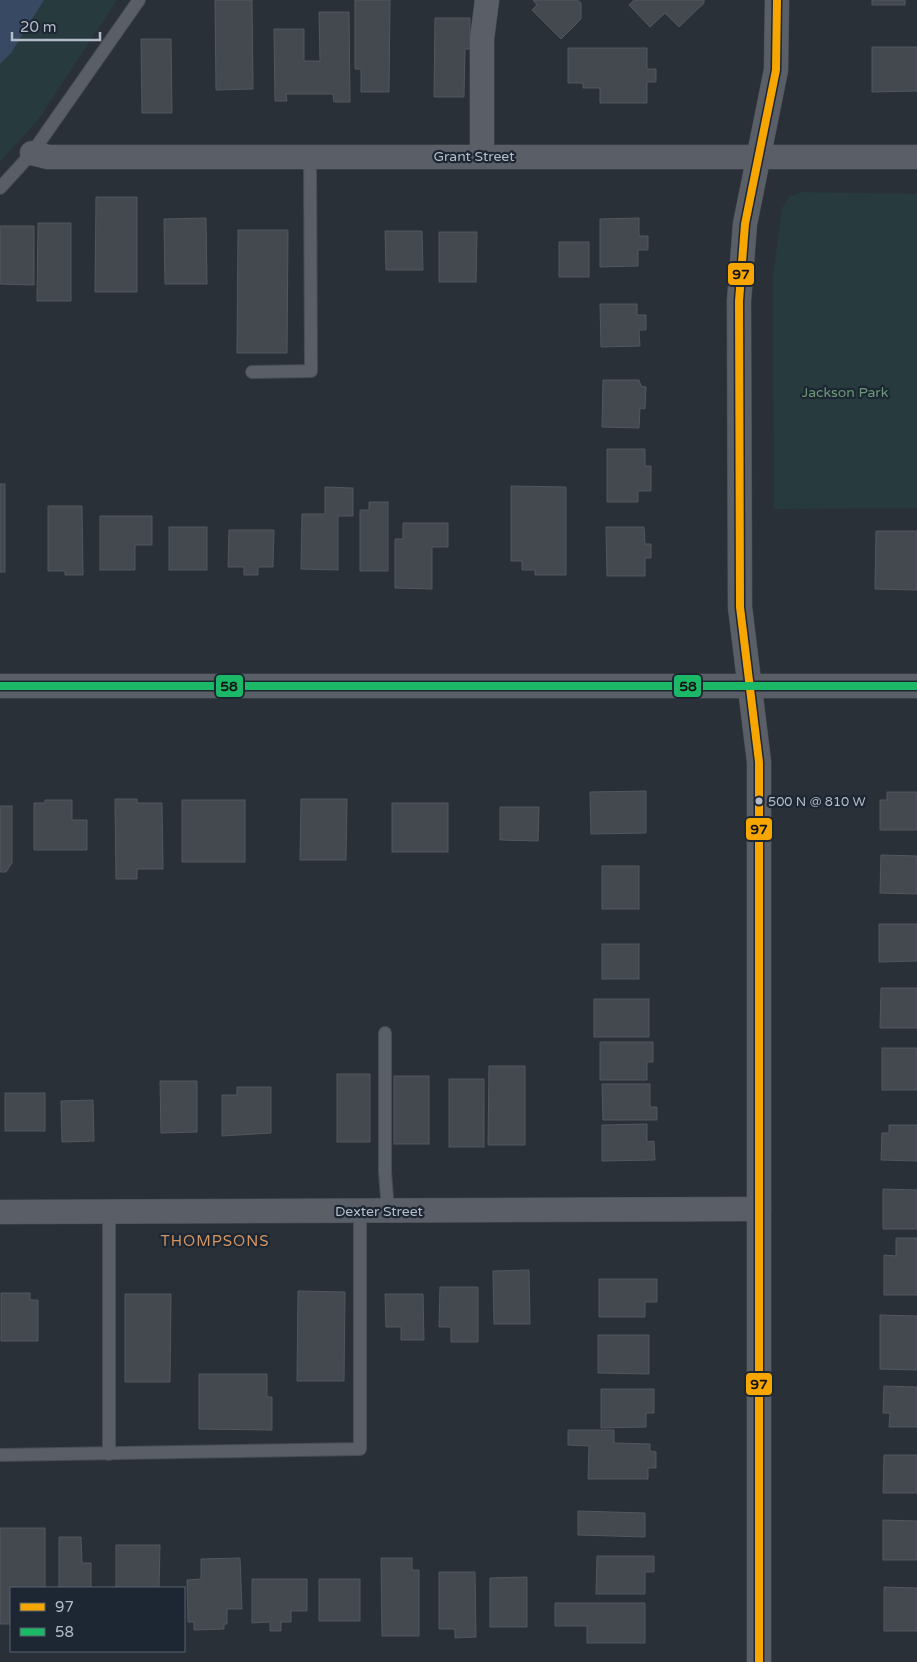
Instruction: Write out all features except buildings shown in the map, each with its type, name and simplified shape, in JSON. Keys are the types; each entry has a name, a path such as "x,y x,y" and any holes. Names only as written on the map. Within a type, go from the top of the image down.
{"street":[{"path":"482,156 482,39 487,0"},
{"path":"759,1662 759,762 740,607 739,301 745,224 776,70 777,0"},
{"name":"Grant Street","path":"32,153 48,157 917,157"},
{"path":"0,686 917,686"},
{"name":"Dexter Street","path":"0,1212 759,1209"}],"lane":[{"path":"0,188 32,153 139,0"},
{"path":"252,372 312,372 310,156"},
{"path":"385,1034 385,1172 388,1210"},
{"path":"0,1455 360,1449 360,1210"},
{"path":"109,1211 109,1454"}],"green space":[{"path":"0,0 117,0 38,120 0,162"},
{"name":"Jackson Park","path":"802,192 917,194 917,508 774,509 773,276 782,208 790,196"}],"water":[{"path":"0,0 44,0 11,53 0,64"}],"transit line":[{"name":"97","path":"759,1662 759,762 740,607 739,301 745,224 776,70 777,0"},
{"name":"58","path":"0,686 917,686"}],"place":[{"name":"500 N @ 810 W","path":"759,801"}],"district":[{"name":"THOMPSONS","path":"215,1241"}]}
